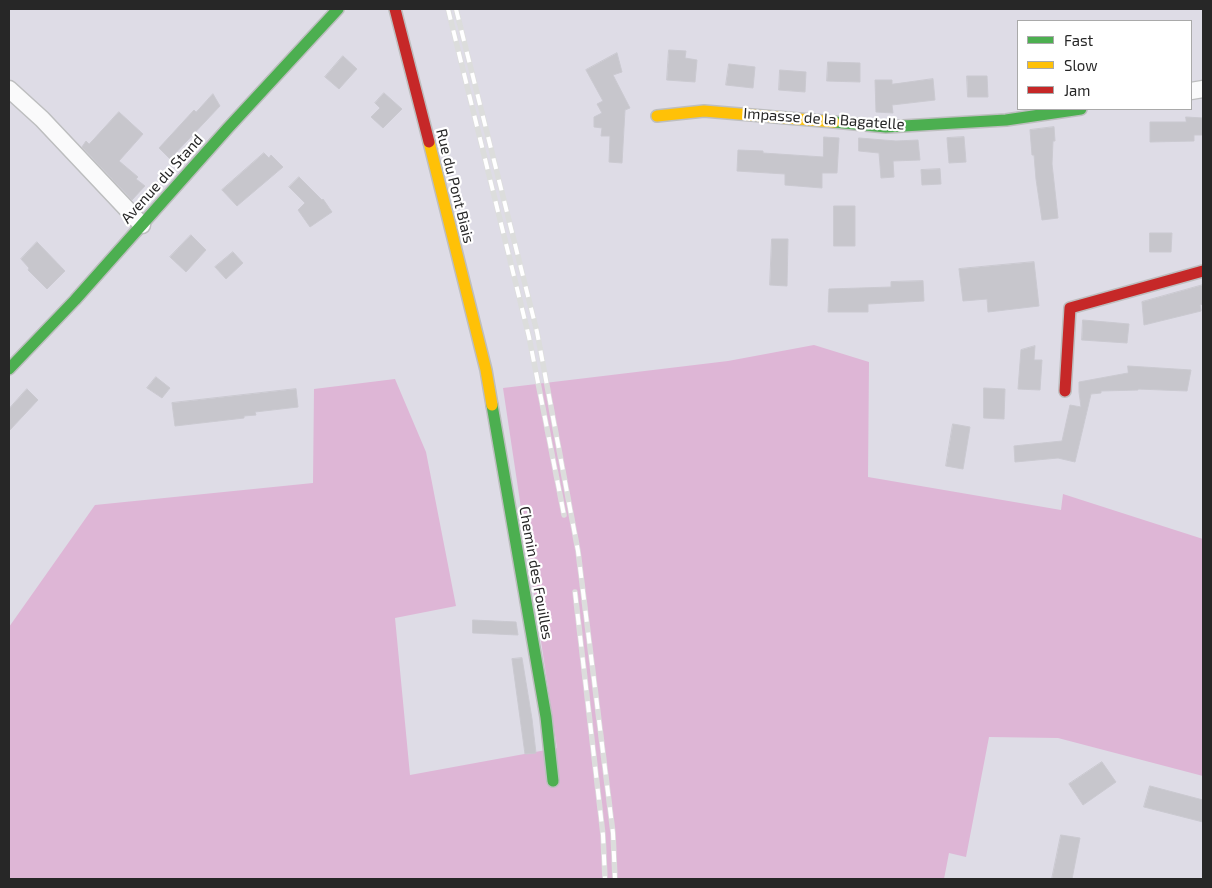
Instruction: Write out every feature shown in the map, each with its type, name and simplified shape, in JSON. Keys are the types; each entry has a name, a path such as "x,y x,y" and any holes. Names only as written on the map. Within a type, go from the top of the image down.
{"street":[{"name":"Avenue du Stand","path":"9,369 75,300 228,128 338,9"},
{"name":"Rue du Pont Biais","path":"396,9 486,370"},
{"path":"9,89 42,119 142,225"},
{"name":"Impasse de la Bagatelle","path":"657,116 704,111 886,127 1006,120 1074,110"},
{"path":"1065,391 1070,308 1203,271"},
{"name":"Chemin des Fouilles","path":"486,370 546,717 553,781"}],"shaded area":[{"path":"814,345 869,362 868,477 1061,510 1063,494 1203,539 1203,776 1058,738 989,737 966,857 949,853 944,879 9,879 9,627 95,505 313,483 314,389 395,379 426,452 456,606 395,618 410,775 557,748 503,388 728,361"}],"building":[{"path":"669,50 686,51 685,58 697,60 695,82 667,80"},
{"path":"617,53 622,72 613,75 630,108 625,110 622,163 609,162 610,136 601,136 602,128 594,127 594,117 602,113 597,104 603,101 586,70"},
{"path":"343,56 357,69 339,89 325,77"},
{"path":"828,62 860,63 860,82 827,81"},
{"path":"729,64 755,67 753,88 726,85"},
{"path":"780,70 806,72 805,92 779,90"},
{"path":"967,76 987,76 988,97 968,97"},
{"path":"933,79 935,100 892,105 893,113 876,112 875,80 892,80 892,84"},
{"path":"384,93 402,109 383,128 371,117 380,108 375,103"},
{"path":"213,94 220,106 170,159 159,148 194,110 196,112"},
{"path":"119,112 143,134 119,161 138,177 136,179 145,186 132,200 82,147 86,141 89,144"},
{"path":"1186,117 1203,118 1203,135 1194,135 1194,141 1150,142 1150,122 1186,122"},
{"path":"1054,127 1055,141 1053,141 1052,164 1058,218 1042,220 1030,130"},
{"path":"824,137 839,138 837,173 822,173 822,188 785,185 785,174 737,171 738,150 823,157"},
{"path":"964,137 966,162 949,163 947,138"},
{"path":"859,138 896,141 918,140 920,160 893,161 894,177 881,178 879,153 859,151"},
{"path":"264,153 269,158 271,155 283,167 237,206 222,190"},
{"path":"940,169 941,184 922,185 921,170"},
{"path":"299,177 323,199 332,212 310,227 298,210 305,203 289,187"},
{"path":"834,206 855,206 855,246 834,246"},
{"path":"1150,233 1172,233 1171,252 1150,252"},
{"path":"191,235 206,250 186,272 170,257"},
{"path":"772,239 788,239 787,286 770,285"},
{"path":"37,242 65,271 47,289 28,270 29,268 21,259"},
{"path":"233,252 243,263 226,279 215,267"},
{"path":"1034,262 1039,306 988,312 987,299 963,301 959,269"},
{"path":"923,281 924,301 868,304 868,312 828,312 829,289 891,287 891,282"},
{"path":"1203,285 1201,311 1144,325 1142,302"},
{"path":"1083,320 1129,324 1127,343 1082,340"},
{"path":"1035,346 1034,360 1042,360 1040,390 1018,389 1021,350"},
{"path":"1128,366 1191,370 1187,391 1138,389 1101,391 1101,393 1091,394 1075,462 1058,458 1015,462 1014,446 1062,441 1070,405 1081,407 1079,382 1128,373"},
{"path":"156,377 170,388 162,398 147,388"},
{"path":"984,388 1005,389 1004,419 984,418"},
{"path":"27,389 38,400 9,431 9,409"},
{"path":"296,389 298,407 255,412 256,415 244,416 244,418 175,426 172,403"},
{"path":"953,424 970,427 963,469 946,466"},
{"path":"473,620 516,622 518,635 473,633"},
{"path":"522,658 536,753 525,754 512,659"},
{"path":"1102,762 1116,782 1083,805 1069,784"},
{"path":"1150,786 1203,800 1203,822 1144,807"},
{"path":"1061,835 1080,838 1072,879 1052,879"}],"railway":[{"path":"448,9 529,337 564,515"},
{"path":"456,9 537,332 578,551 613,833 615,879"},
{"path":"575,592 603,835 605,879"}],"traffic: fast":[{"path":"9,369 75,300 228,128 338,9"},
{"path":"834,122 886,127 1006,120 1074,110"},
{"path":"492,405 546,717 553,781"}],"traffic: slow":[{"path":"657,116 704,111 834,122"},
{"path":"429,142 486,370 492,405"}],"traffic: jam":[{"path":"395,9 429,142"},
{"path":"1065,391 1070,308 1203,271"}]}
